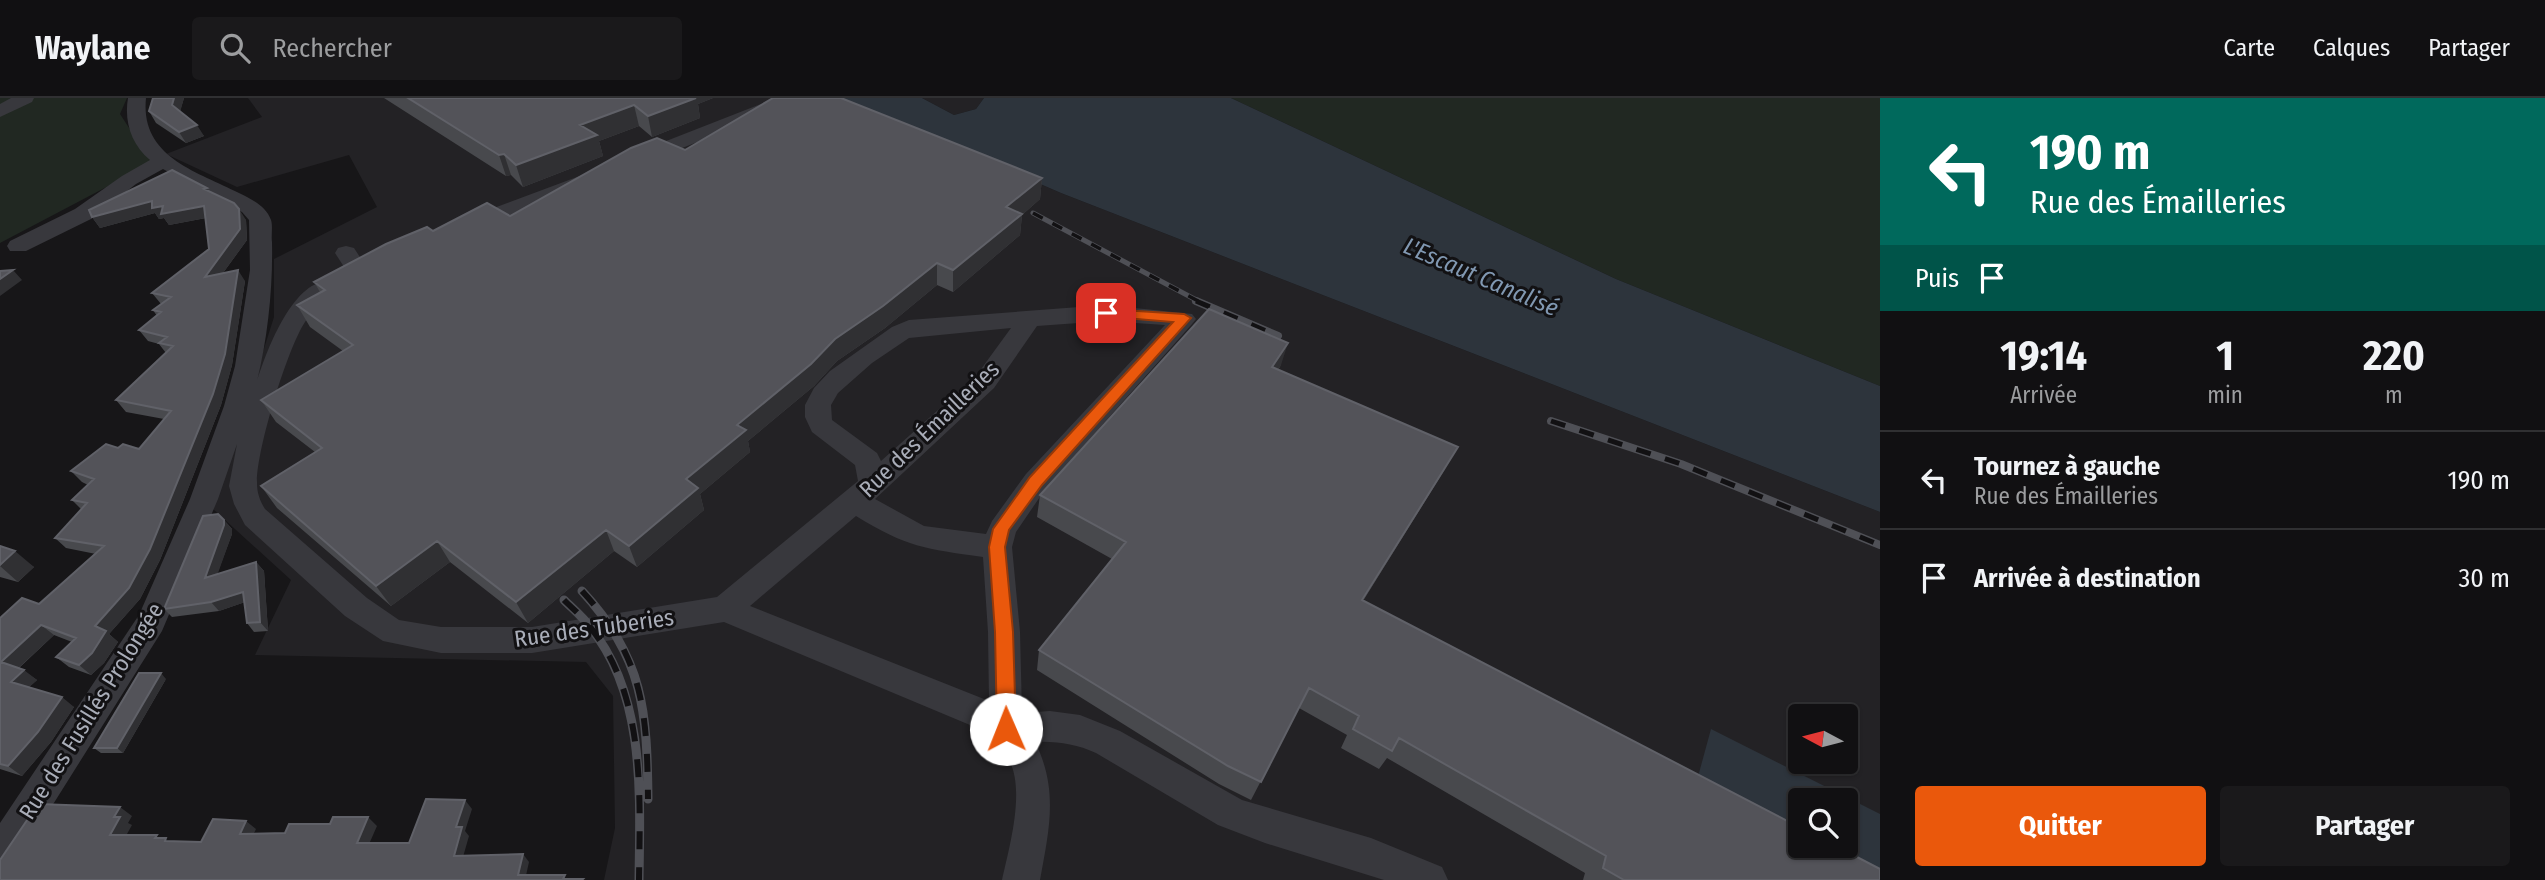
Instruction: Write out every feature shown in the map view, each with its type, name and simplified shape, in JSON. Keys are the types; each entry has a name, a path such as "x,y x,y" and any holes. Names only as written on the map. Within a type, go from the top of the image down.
{"street":[{"path":"0,111 25,98"},
{"name":"Rue des Fusillés Prolongée","path":"0,855 151,622 204,499 246,376 261,270 260,220 256,212 246,205 163,161 153,153 138,130 135,114 137,98"},
{"path":"438,237 774,105"},
{"path":"18,246 83,214 128,180 163,161"},
{"name":"Rue des Tuberies","path":"362,261 316,296 295,318 285,340 245,469 245,497 260,522 372,620 394,632 416,637 466,641 532,640 725,609"},
{"path":"997,547 920,537 894,526 864,493 871,469 864,456 831,435 821,425 817,408 824,393 891,336 909,328 1106,313 1184,318 1024,495 1002,529 997,547 1004,632 1006,729"},
{"name":"Rue des Émailleries","path":"725,609 864,493 985,382 1030,319"},
{"path":"725,609 982,714 1006,729 1016,739 1029,762 1034,791 1032,822 1021,880"},
{"path":"1006,729 1050,726 1080,730 1108,742 1231,813 1265,826 1371,856 1429,880"}],"shaded area":[{"path":"0,98 127,98 120,114 152,163 0,243"},
{"path":"248,98 841,98 1061,193 1880,512 1880,880 604,880 615,828 613,696 586,662 255,655 291,580 213,509 274,317 274,259 377,207 349,155 237,187 166,154 262,117"},
{"path":"922,98 984,98 976,109 954,115"},
{"path":"1231,98 1880,98 1880,386 1616,279"}],"water":[{"name":"L'Escaut Canalisé","path":"841,98 922,98 954,115 976,109 984,98 1231,98 1616,279 1880,386 1880,512 1061,193"},
{"path":"1711,729 1788,768 1788,774 1800,774 1828,788 1788,788 1788,832 1696,784"},
{"path":"1858,803 1880,814 1880,880 1838,858 1858,858"}],"building":[{"path":"153,98 174,98 172,105 197,125 179,132 149,111"},
{"path":"408,98 696,98 648,116 634,105 580,125 597,135 516,165 504,154 499,155"},
{"path":"773,98 841,98 1042,178 1006,207 1022,214 953,270 937,263 883,306 835,339 811,364 737,425 746,430 686,479 698,488 629,546 606,530 516,602 437,541 376,586 261,486 322,448 261,400 353,345 297,305 325,290 314,282 386,244 427,227 433,231 487,203 510,216 631,148 657,138 685,150"},
{"path":"172,170 234,203 239,209 240,229 205,277 238,270 225,354 213,394 150,549 129,588 95,626 106,631 92,653 79,665 56,657 76,638 41,625 1,662 24,670 11,682 62,697 38,732 8,766 0,764 0,618 22,598 39,604 104,546 55,538 87,503 72,500 94,479 71,471 106,444 118,448 123,444 139,449 171,411 116,400 173,346 159,343 167,337 139,330 161,312 153,310 171,297 152,293 209,249 204,206 161,214 163,206 152,208 152,201 92,217 89,210"},
{"path":"13,270 0,279 0,271"},
{"path":"1209,309 1288,343 1272,367 1458,447 1362,600 1788,821 1788,858 1858,858 1880,869 1880,880 1624,880 1603,868 1606,856 1399,738 1392,751 1353,729 1359,716 1309,688 1261,782 1228,766 1039,650 1126,542 1040,495"},
{"path":"218,514 224,520 224,525 205,578 256,562 260,622 247,623 243,592 211,602 164,609 203,516"},
{"path":"0,546 15,551 0,565"},
{"path":"139,673 161,673 117,748 94,748"},
{"path":"426,799 465,800 456,827 462,827 454,856 523,854 518,875 565,875 563,879 583,879 0,880 0,860 38,804 120,807 114,817 120,817 110,835 157,835 155,838 166,838 165,841 201,842 213,819 246,821 240,834 285,833 289,824 330,824 333,817 368,817 357,843 409,843"}],"railway":[{"path":"1033,213 1200,302"},
{"path":"1196,301 1278,336"},
{"path":"1551,421 1681,464 1880,545"},
{"path":"582,591 603,616 618,640 630,663 638,688 646,739 648,799"},
{"path":"564,600 587,623 608,654 630,715 639,781 639,880"}],"route":[{"path":"1006,729 1004,632 997,547 999,534 1024,495 1184,318 1106,313"}]}
